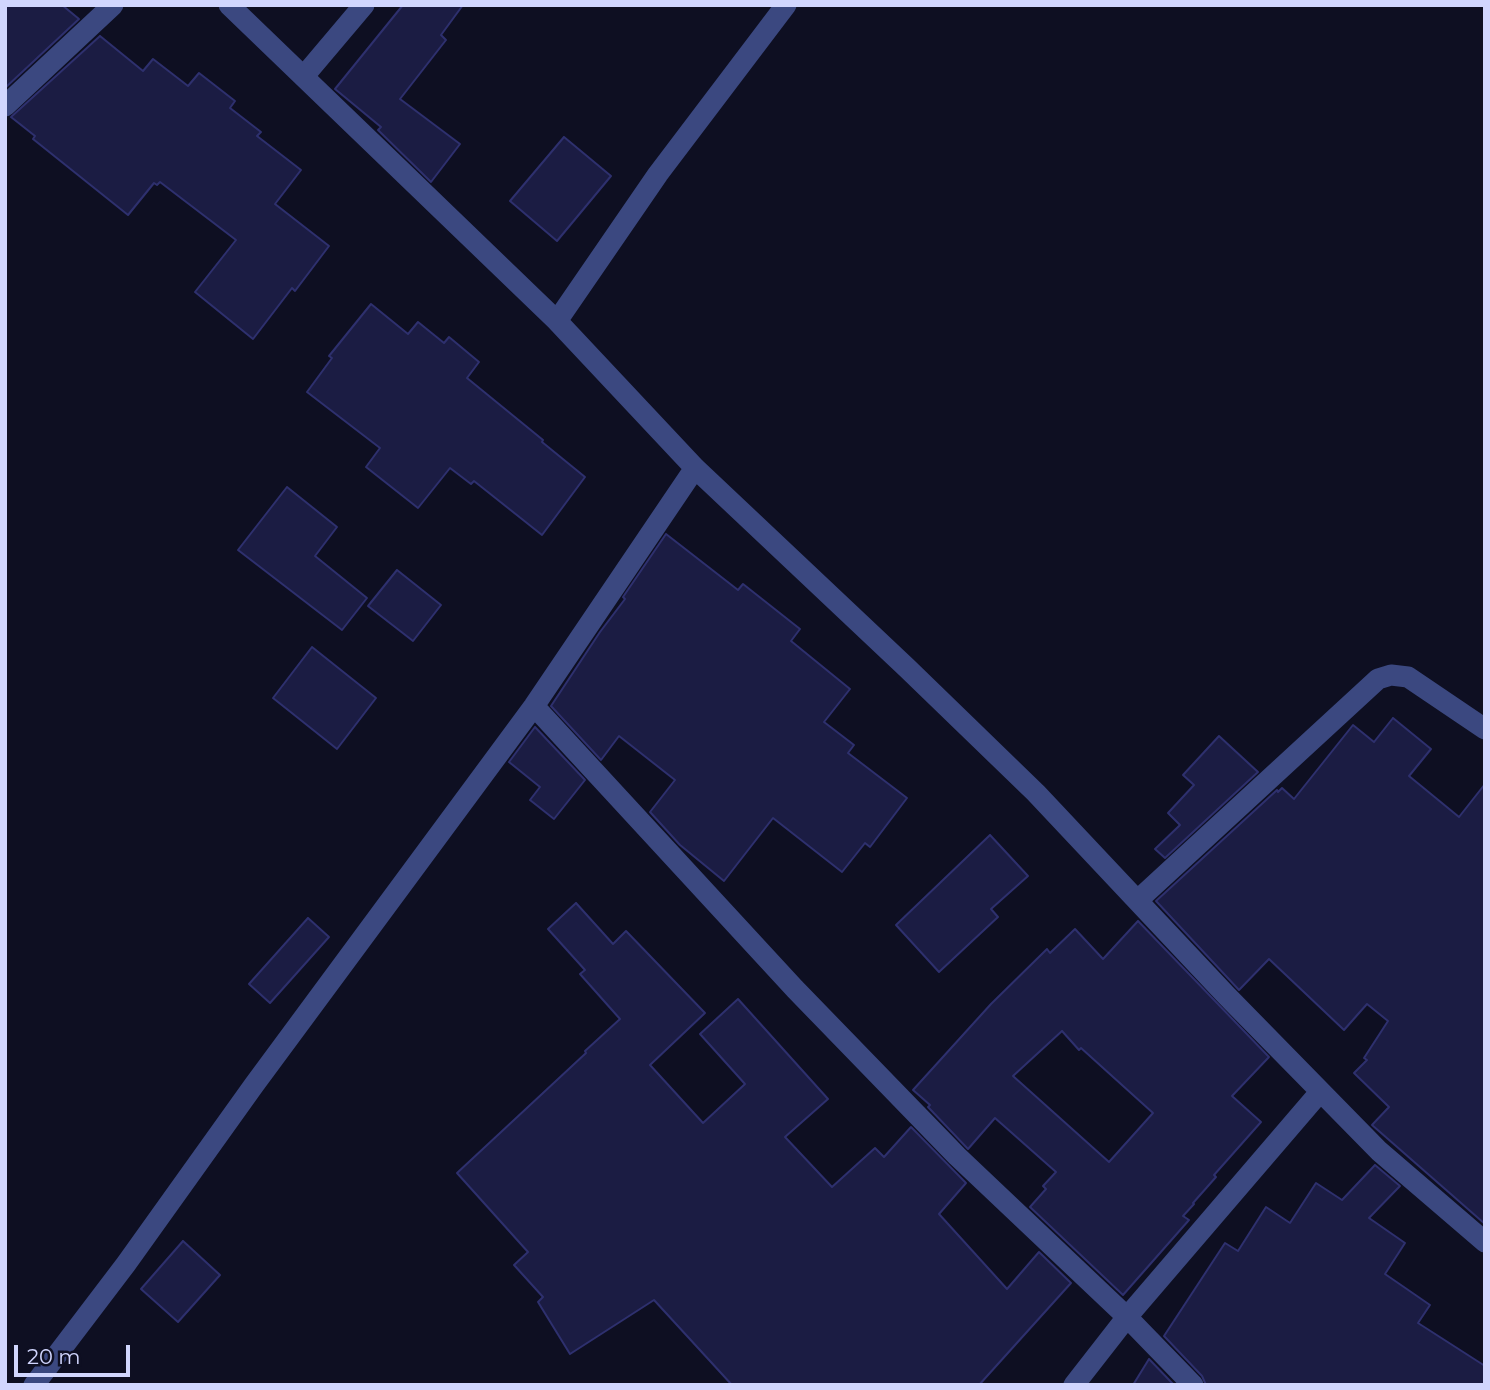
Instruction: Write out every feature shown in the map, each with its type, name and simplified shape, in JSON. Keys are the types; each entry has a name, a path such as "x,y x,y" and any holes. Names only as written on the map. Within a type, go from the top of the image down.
{"street":[{"path":"5,106 113,5"},
{"path":"229,5 557,321 695,468 1016,774 1379,1151 1485,1242"},
{"path":"304,76 364,5"},
{"path":"557,321 658,174 786,5"},
{"path":"34,1385 126,1264 254,1085 534,706 695,468"},
{"path":"1138,900 1378,679 1391,675 1408,677 1485,729"},
{"path":"534,706 842,1038 957,1156 1127,1317 1193,1385"},
{"path":"1074,1385 1127,1317 1320,1092"}],"building":[{"path":"5,5 62,5 79,19 5,88"},
{"path":"403,5 463,5 441,35 446,40 400,99 460,144 431,182 378,130 381,127 335,89"},
{"path":"100,36 143,71 153,59 188,86 199,73 235,101 230,108 261,132 257,136 301,170 275,204 329,246 295,291 292,288 253,339 195,292 236,240 160,182 157,185 154,183 128,215 33,139 35,136 11,117"},
{"path":"564,137 611,176 557,241 510,201"},
{"path":"371,304 408,334 418,322 444,343 449,337 479,362 467,378 585,477 542,535 474,481 471,484 450,468 418,508 366,467 380,448 307,392 332,358 329,356"},
{"path":"287,487 337,527 315,556 367,598 342,630 238,550"},
{"path":"666,534 738,590 743,584 800,629 791,641 850,689 824,722 854,745 848,753 907,798 870,847 865,843 842,872 773,818 724,881 680,845 650,812 675,780 619,736 601,760 551,706"},
{"path":"397,570 441,605 413,641 368,606"},
{"path":"312,647 376,698 337,749 273,698"},
{"path":"1393,718 1431,749 1409,776 1459,817 1485,784 1485,1224 1372,1125 1389,1107 1354,1073 1367,1060 1364,1058 1388,1021 1367,1004 1344,1030 1269,959 1239,990 1156,901 1277,790 1278,792 1282,788 1294,799 1353,725 1374,742"},
{"path":"535,727 585,780 554,819 530,800 540,787 509,762"},
{"path":"1219,736 1258,772 1165,858 1155,849 1180,825 1168,813 1194,785 1183,775"},
{"path":"990,835 1028,876 991,909 998,917 939,972 896,925"},
{"path":"576,903 613,944 626,931 705,1013 650,1065 703,1123 745,1084 700,1034 738,999 828,1099 785,1137 832,1187 875,1148 884,1157 911,1127 966,1183 939,1214 1007,1289 1039,1252 1071,1283 979,1385 732,1385 654,1300 570,1354 538,1302 543,1297 514,1265 528,1252 457,1173 620,1019 580,974 585,970 548,929"},
{"path":"308,918 329,937 270,1003 249,984"},
{"path":"1138,921 1269,1057 1232,1096 1261,1122 1214,1175 1216,1177 1183,1216 1189,1220 1123,1295 1030,1207 1046,1189 1043,1186 1056,1172 995,1118 968,1149 928,1107 930,1105 913,1090 991,1004 1047,949 1050,953 1075,929 1103,959","holes":["1062,1031 1079,1050 1081,1048 1153,1113 1109,1162 1013,1076"]},
{"path":"1375,1165 1400,1186 1369,1218 1405,1243 1385,1274 1430,1305 1418,1323 1485,1366 1485,1385 1206,1385 1202,1376 1164,1336 1225,1243 1238,1251 1266,1207 1290,1223 1316,1183 1342,1200"},
{"path":"183,1241 220,1275 178,1322 141,1289"},
{"path":"1149,1359 1174,1385 1133,1385"}]}
